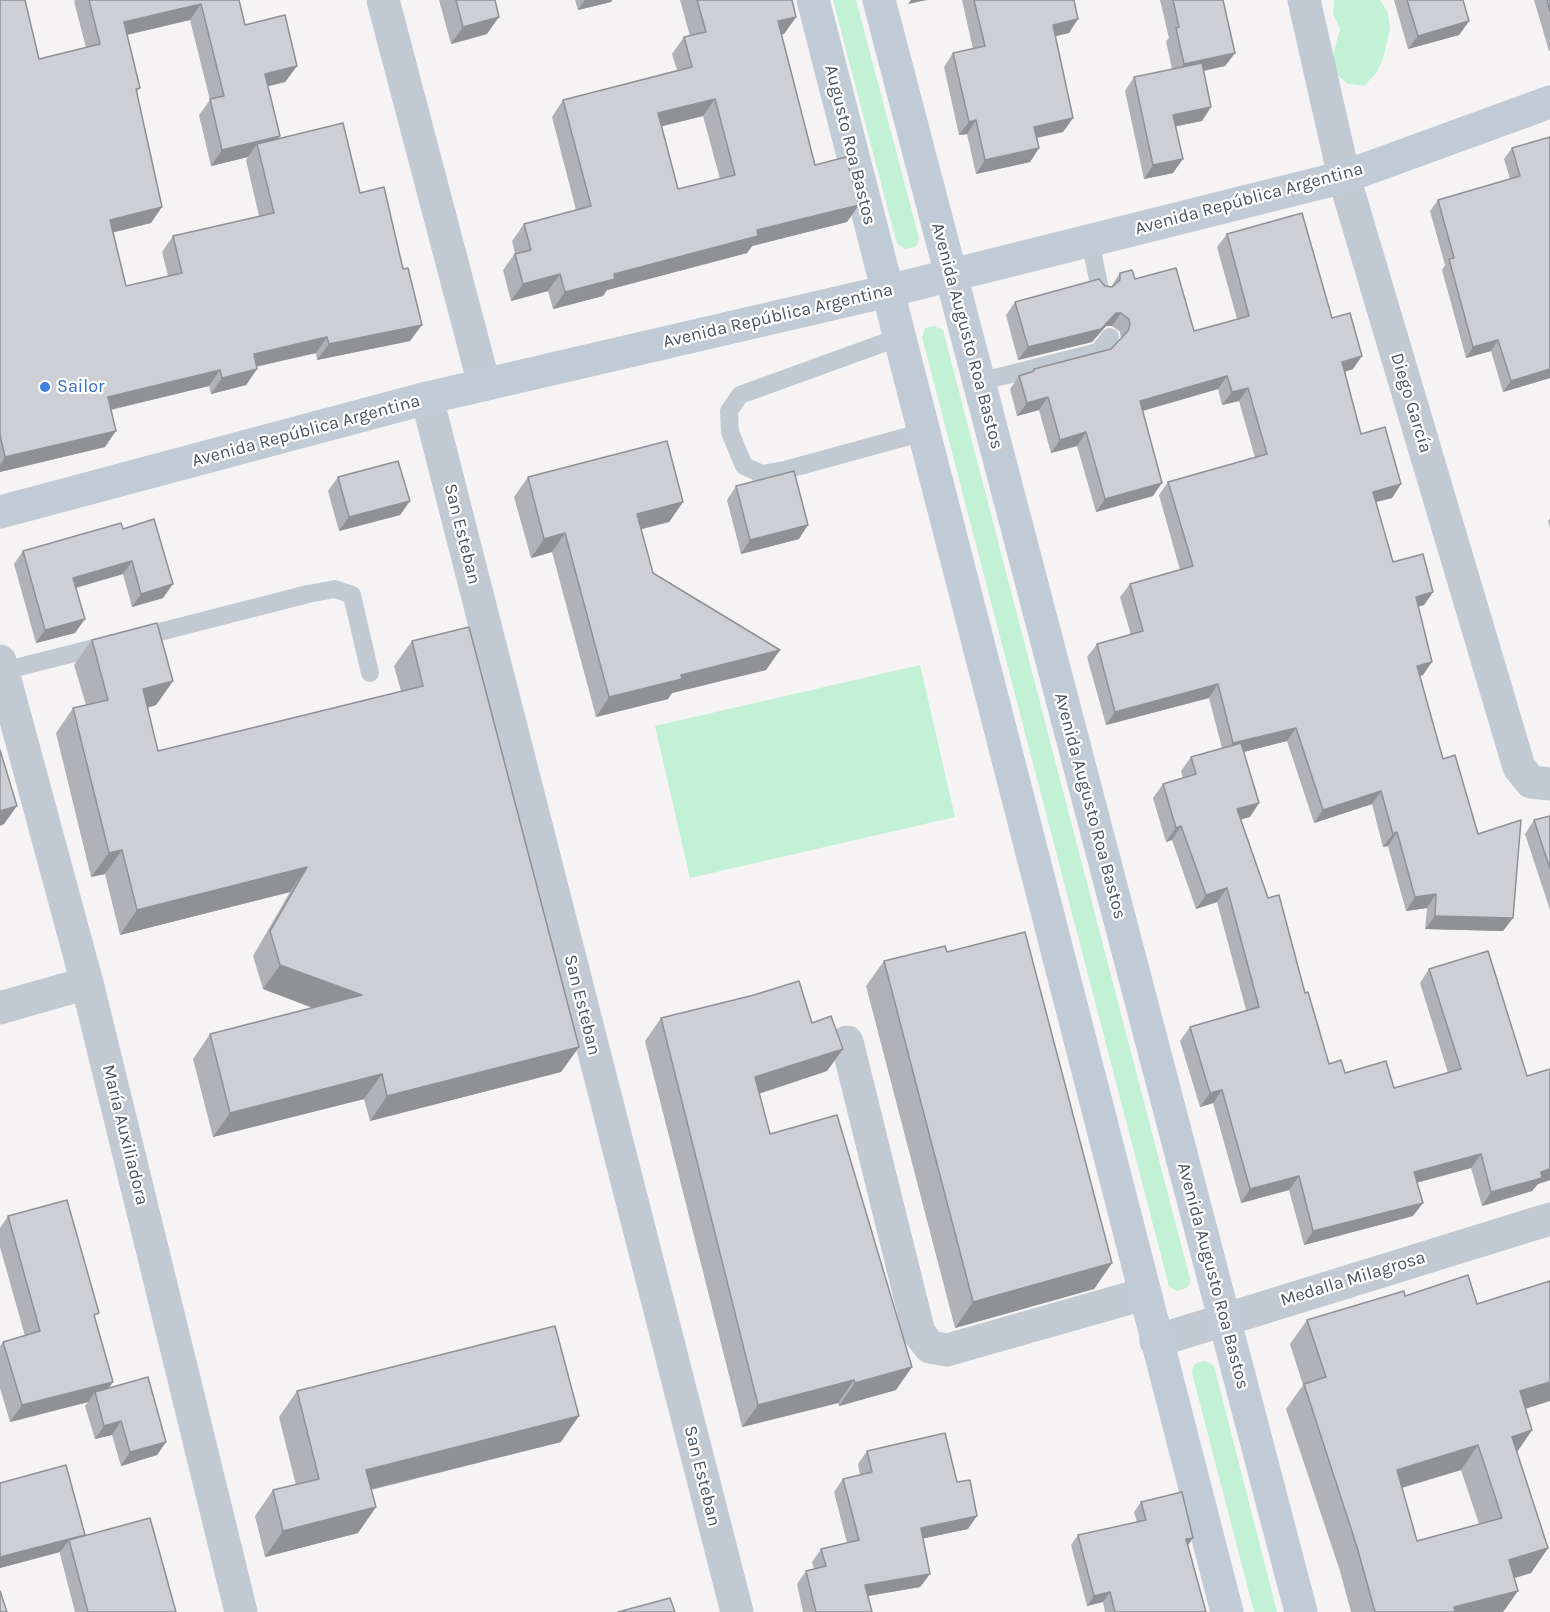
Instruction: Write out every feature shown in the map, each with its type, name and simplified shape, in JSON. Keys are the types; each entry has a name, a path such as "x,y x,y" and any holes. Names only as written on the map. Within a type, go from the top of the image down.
{"main road":[{"name":"Augusto Roa Bastos","path":"813,0 888,291"},
{"name":"Avenida Augusto Roa Bastos","path":"879,0 1301,1612"},
{"name":"Avenida República Argentina","path":"0,512 427,398 888,291 1344,177 1550,102"},
{"path":"888,291 1227,1612"}],"street":[{"path":"383,0 484,384"},
{"name":"Diego García","path":"1304,0 1344,177 1519,767 1531,782 1550,784"},
{"name":"San Esteban","path":"427,398 737,1612"},
{"name":"María Auxiliadora","path":"1,666 87,983 241,1612"},
{"path":"0,1008 87,983"},
{"path":"847,1042 919,1333 930,1347 947,1350 1144,1294"},
{"name":"Medalla Milagrosa","path":"1156,1341 1224,1318 1550,1219"}],"lane":[{"path":"1090,241 1100,289"},
{"path":"900,336 740,395 729,411 730,432 744,466 762,474 785,470 924,432"},
{"path":"979,382 1098,352 1110,337"},
{"path":"1,666 335,589 352,595 370,673"}],"green space":[{"path":"833,0 856,0 919,238 915,247 905,249 897,244"},
{"path":"1334,0 1380,0 1388,13 1390,29 1383,59 1376,73 1364,86 1348,84 1336,74 1332,59 1340,29 1333,14"},
{"path":"934,326 943,330 1190,1279 1190,1284 1186,1288 1177,1291 1169,1286 922,337 925,328"},
{"path":"920,665 955,817 690,878 655,726"},
{"path":"1204,1361 1214,1366 1277,1612 1254,1612 1192,1373 1196,1363"}],"building":[{"path":"0,0 25,0 39,59 100,44 89,0 239,0 245,25 285,15 297,66 265,74 280,136 222,150 210,99 224,96 201,4 124,22 140,88 136,89 162,207 110,220 126,286 182,273 173,236 274,213 257,144 343,123 360,193 384,187 403,269 408,268 422,325 329,344 327,337 254,354 257,369 222,378 220,370 108,397 116,431 5,457 0,435"},
{"path":"456,0 495,0 499,17 463,27"},
{"path":"697,0 792,0 796,17 778,21 815,165 846,157 859,205 757,230 758,236 614,274 615,279 565,292 560,274 523,284 515,254 531,250 524,224 591,206 563,100 692,67 684,37 706,32","holes":["715,99 735,175 678,189 658,113"]},
{"path":"974,0 1074,0 1078,19 1053,25 1073,118 1034,127 1039,148 985,160 976,120 969,122 953,53 985,46"},
{"path":"1173,0 1223,0 1235,53 1184,64"},
{"path":"1407,0 1463,0 1469,21 1418,36"},
{"path":"1202,63 1211,107 1173,115 1183,159 1153,165 1134,77"},
{"path":"1550,137 1550,369 1511,381 1498,340 1473,347 1449,259 1454,258 1438,200 1520,176 1512,148"},
{"path":"1302,213 1332,318 1350,313 1362,356 1342,362 1361,434 1385,427 1401,484 1373,492 1393,562 1423,554 1433,592 1416,597 1432,662 1417,666 1443,759 1455,755 1478,834 1521,820 1513,918 1435,916 1436,894 1415,897 1397,832 1393,834 1381,791 1323,810 1296,728 1233,743 1218,684 1115,712 1097,644 1143,631 1130,584 1193,566 1168,482 1267,454 1248,388 1232,392 1227,376 1140,401 1162,483 1105,499 1086,432 1060,440 1048,397 1027,403 1019,376 1034,371 1034,369 1111,349 1128,331 1129,319 1121,313 1116,313 1101,329 1028,347 1015,302 1099,279 1105,286 1112,287 1120,280 1120,273 1132,270 1135,279 1176,268 1194,331 1249,316 1227,234"},
{"path":"667,441 683,502 637,514 653,573 780,650 681,675 682,679 609,697 565,533 544,539 528,477"},
{"path":"398,461 410,501 349,517 338,477"},
{"path":"794,471 808,525 750,540 736,486"},
{"path":"154,519 173,584 141,594 132,561 73,578 85,619 45,630 23,551 121,523 123,529"},
{"path":"157,623 173,681 143,689 158,751 423,686 412,641 469,627 579,1047 387,1096 382,1074 230,1113 210,1034 362,995 280,965 270,931 307,867 137,910 122,850 109,853 73,708 108,700 92,640"},
{"path":"1241,743 1259,803 1237,809 1268,898 1279,895 1305,993 1308,992 1329,1064 1341,1060 1345,1073 1386,1061 1394,1088 1461,1069 1429,969 1488,951 1527,1076 1550,1069 1550,1169 1541,1172 1542,1178 1491,1192 1481,1154 1414,1172 1423,1203 1313,1231 1299,1176 1250,1189 1222,1090 1210,1093 1190,1027 1259,1007 1227,888 1206,895 1181,826 1176,828 1163,784 1196,774 1191,757"},
{"path":"0,750 17,806 0,811"},
{"path":"1550,816 1550,869 1534,820"},
{"path":"1025,932 1112,1263 973,1302 884,961 945,946 947,952"},
{"path":"799,981 812,1023 831,1016 843,1049 755,1077 770,1134 837,1115 912,1367 855,1383 854,1380 758,1405 661,1018 754,995"},
{"path":"67,1200 99,1313 94,1315 113,1382 22,1405 3,1342 40,1331 8,1216"},
{"path":"1468,1275 1477,1304 1550,1281 1550,1382 1520,1391 1532,1430 1512,1437 1548,1548 1509,1560 1518,1591 1454,1607 1455,1612 1375,1612 1357,1547 1304,1384 1326,1377 1307,1320 1404,1291 1405,1296","holes":["1478,1445 1502,1518 1417,1541 1397,1470"]},
{"path":"555,1326 579,1416 366,1470 376,1507 283,1531 273,1490 319,1479 297,1391"},
{"path":"148,1377 166,1442 130,1452 121,1421 104,1426 95,1392"},
{"path":"945,1433 957,1482 970,1480 977,1516 921,1528 930,1574 865,1585 872,1612 816,1612 806,1571 826,1566 821,1549 859,1540 843,1479 872,1472 867,1451"},
{"path":"66,1465 85,1535 0,1557 0,1483"},
{"path":"1182,1492 1193,1538 1186,1539 1206,1612 1115,1612 1110,1592 1094,1596 1078,1535 1146,1520 1141,1502"},
{"path":"150,1518 176,1612 88,1612 69,1540"},
{"path":"0,1591 7,1612 0,1612"},
{"path":"670,1598 675,1612 618,1612"}],"place":[{"name":"Sailor","path":"45,387"}]}
